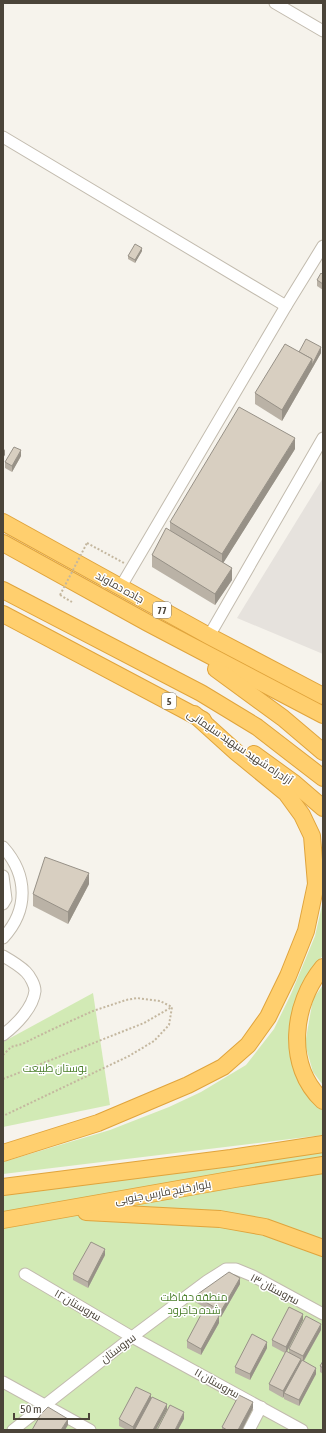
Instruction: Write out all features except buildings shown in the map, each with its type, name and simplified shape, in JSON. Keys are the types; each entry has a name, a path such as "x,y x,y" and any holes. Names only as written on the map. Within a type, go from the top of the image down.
{"highway":[{"name":"جاده دماوند","path":"3,522 120,588 323,696"},
{"name":"جاده دماوند","path":"3,543 148,623 323,715"},
{"name":"5","path":"3,590 201,693 257,727 323,778"},
{"name":"آزادراه شهید سپهبد سلیمانی","path":"3,614 194,714 247,749 294,783 323,808"},
{"path":"148,623 233,680 283,718 323,752"},
{"path":"295,681 323,691"},
{"path":"3,1153 98,1123 188,1085 223,1067 248,1045 268,1017 288,976 306,931 316,884 312,836 302,815 286,793 236,752 194,714"},
{"path":"323,967 317,974 305,997 298,1022 297,1048 303,1073 315,1093 323,1101"},
{"path":"3,1187 231,1158 323,1144"},
{"name":"بلوار خلیج فارس جنوبی","path":"3,1220 235,1178 323,1165"},
{"path":"60,1210 220,1219 266,1227 323,1248"}],"street":[{"path":"275,3 323,31"},
{"path":"3,138 286,306"},
{"path":"120,588 323,246"},
{"path":"209,636 323,438"},
{"path":"3,847 13,858 21,878 22,900 18,918 3,938"},
{"path":"3,876 6,899 3,904"},
{"path":"3,956 25,972 32,981 35,990 29,1007 14,1026 3,1035"},
{"name":"سروستان ۱۳","path":"226,1269 236,1269 253,1276 323,1314"},
{"name":"سروستان","path":"13,1430 44,1404 132,1337 207,1281 226,1269"},
{"name":"سروستان ۱۲","path":"25,1274 132,1337"},
{"name":"سروستان ۱۱","path":"132,1337 302,1430"},
{"path":"3,1382 90,1430"},
{"path":"249,1430 261,1407"}],"path":[{"path":"72,602 60,595 87,543 132,567"},
{"path":"3,1055 11,1047 22,1044 60,1026 126,1000 137,998 160,1001 172,1007"},
{"path":"3,1079 144,1023 172,1007"},
{"path":"3,1116 129,1056 154,1041 169,1025 172,1007"}],"shaded area":[{"path":"323,478 323,654 237,618"}],"green space":[{"path":"323,901 323,955 312,970 292,1037 323,1107 323,1135 3,1174 3,1162 110,1130 169,1107 201,1092 246,1065 274,1029 291,994 315,936"},
{"path":"323,985 323,1085 313,1072 305,1044 313,999"},
{"name":"بوستان طبیعت","path":"93,993 110,1105 3,1127 3,1042"},
{"name":"منطقه حفاظت شده جاجرود","path":"323,1150 323,1430 3,1430 3,1195"}]}
